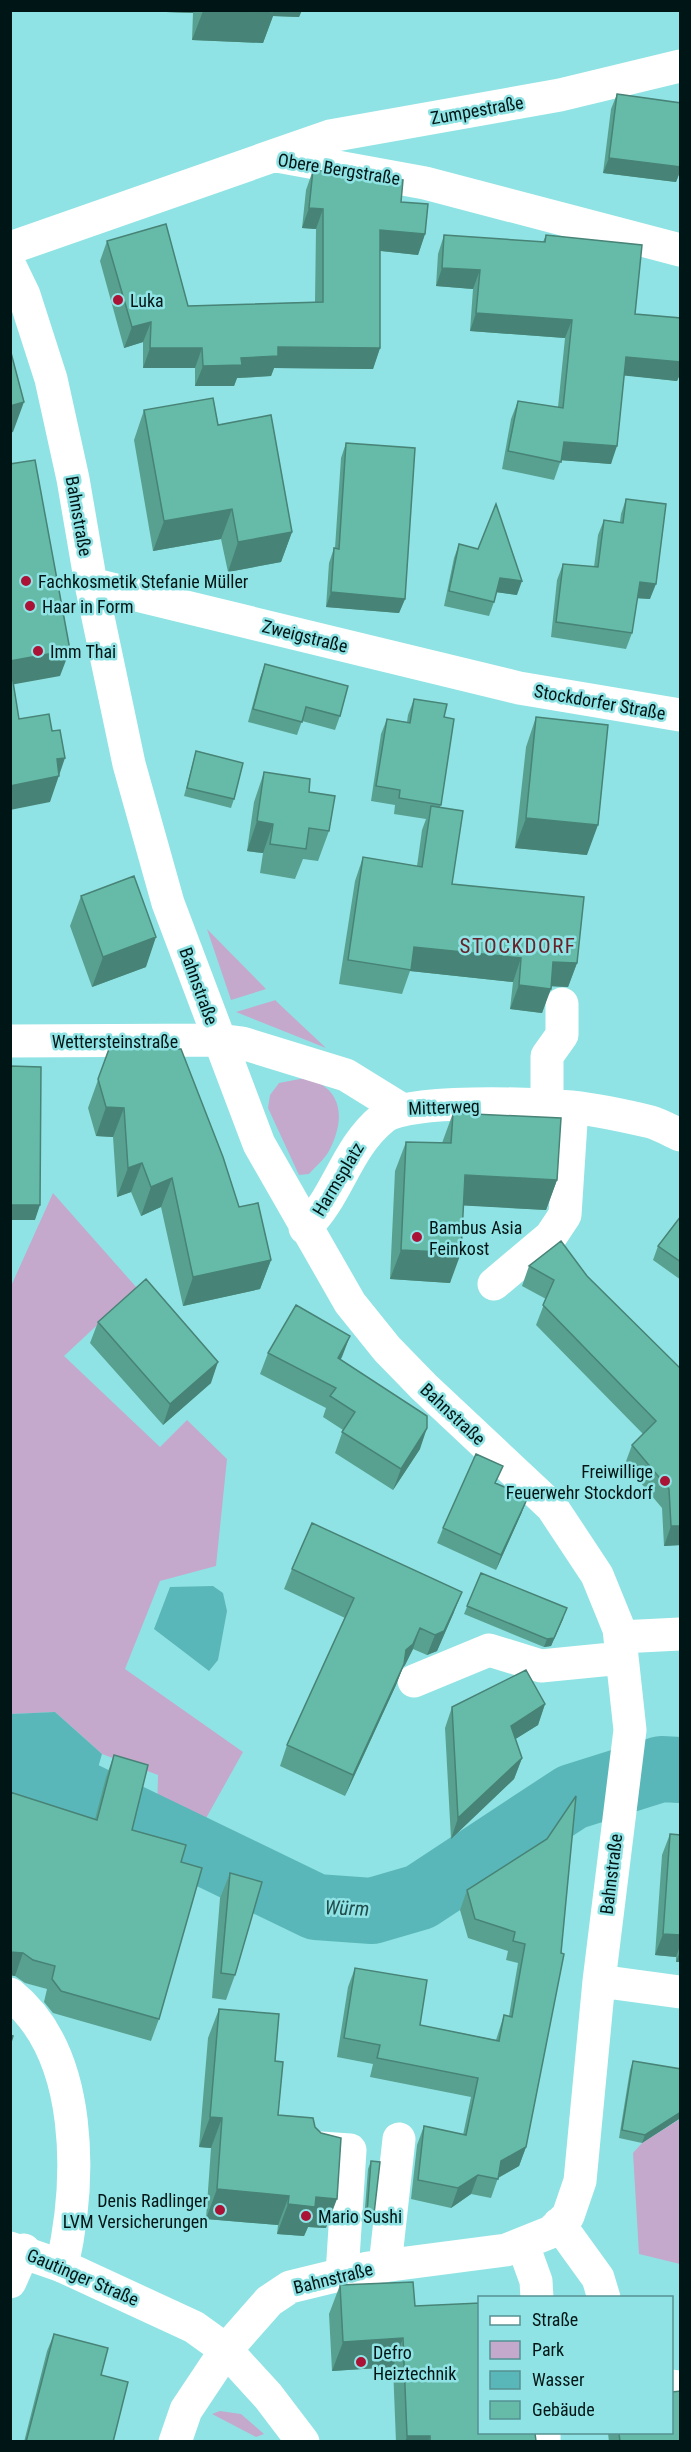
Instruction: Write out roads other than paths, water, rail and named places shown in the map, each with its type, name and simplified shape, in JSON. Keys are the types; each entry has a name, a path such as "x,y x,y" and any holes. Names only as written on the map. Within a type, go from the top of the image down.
{"street":[{"name":"Zumpestraße","path":"275,156 330,136 560,95 681,66"},
{"name":"Obere Bergstraße","path":"10,248 275,156 425,183 677,249"},
{"name":"Bahnstraße","path":"10,266 24,295 51,379 73,479 91,585 132,775 168,903 258,1144 350,1303 387,1349 552,1508 597,1575 621,1648 630,1730 598,1981 580,2181 568,2216 551,2232 523,2245 483,2254 365,2269 290,2287 269,2301 226,2350 186,2410 175,2442"},
{"name":"Zweigstraße","path":"91,585 519,688"},
{"name":"Stockdorfer Straße","path":"519,688 681,716"},
{"path":"494,1284 551,1236 565,1215 559,1107 547,1056 562,1035 562,1004"},
{"name":"Wettersteinstraße","path":"10,1041 219,1040"},
{"name":"Mitterweg","path":"219,1040 242,1043 346,1076 401,1109 432,1104 559,1107 654,1123 681,1135"},
{"name":"Harmsplatz","path":"305,1228 322,1212 348,1158 364,1136 384,1117 401,1109"},
{"path":"414,1681 489,1650 542,1666 681,1634"},
{"path":"598,1981 681,1992"},
{"path":"10,1994 22,2003 50,2042 66,2089 74,2137 68,2238 62,2266"},
{"path":"365,2269 399,2139"},
{"path":"321,2148 350,2150 365,2269"},
{"path":"365,2269 373,2223"},
{"path":"559,2224 598,2278 603,2296"},
{"path":"523,2245 536,2281 537,2296"},
{"path":"10,2282 17,2249"},
{"name":"Gautinger Straße","path":"17,2249 62,2266 194,2327 226,2350 268,2396 303,2442"}],"water":[{"path":"213,1586 223,1593 227,1611 218,1660 209,1671 154,1629 170,1587"},
{"path":"55,1712 102,1754 81,1826 45,1814 11,1792 11,1714"}],"waterway":[{"name":"Würm","path":"10,1759 316,1907 372,1911 420,1897 572,1797 661,1769 680,1770"}],"place":[{"name":"Luka","path":"118,300"},
{"name":"Fachkosmetik Stefanie Müller","path":"26,581"},
{"name":"Haar in Form","path":"30,606"},
{"name":"Imm Thai","path":"38,651"},
{"name":"Bambus Asia Feinkost","path":"417,1237"},
{"name":"Freiwillige Feuerwehr Stockdorf","path":"665,1481"},
{"name":"Denis Radlinger LVM Versicherungen","path":"220,2210"},
{"name":"Mario Sushi","path":"306,2216"},
{"name":"Defro Heiztechnik","path":"361,2362"}],"district":[{"name":"STOCKDORF","path":"518,946"}]}
